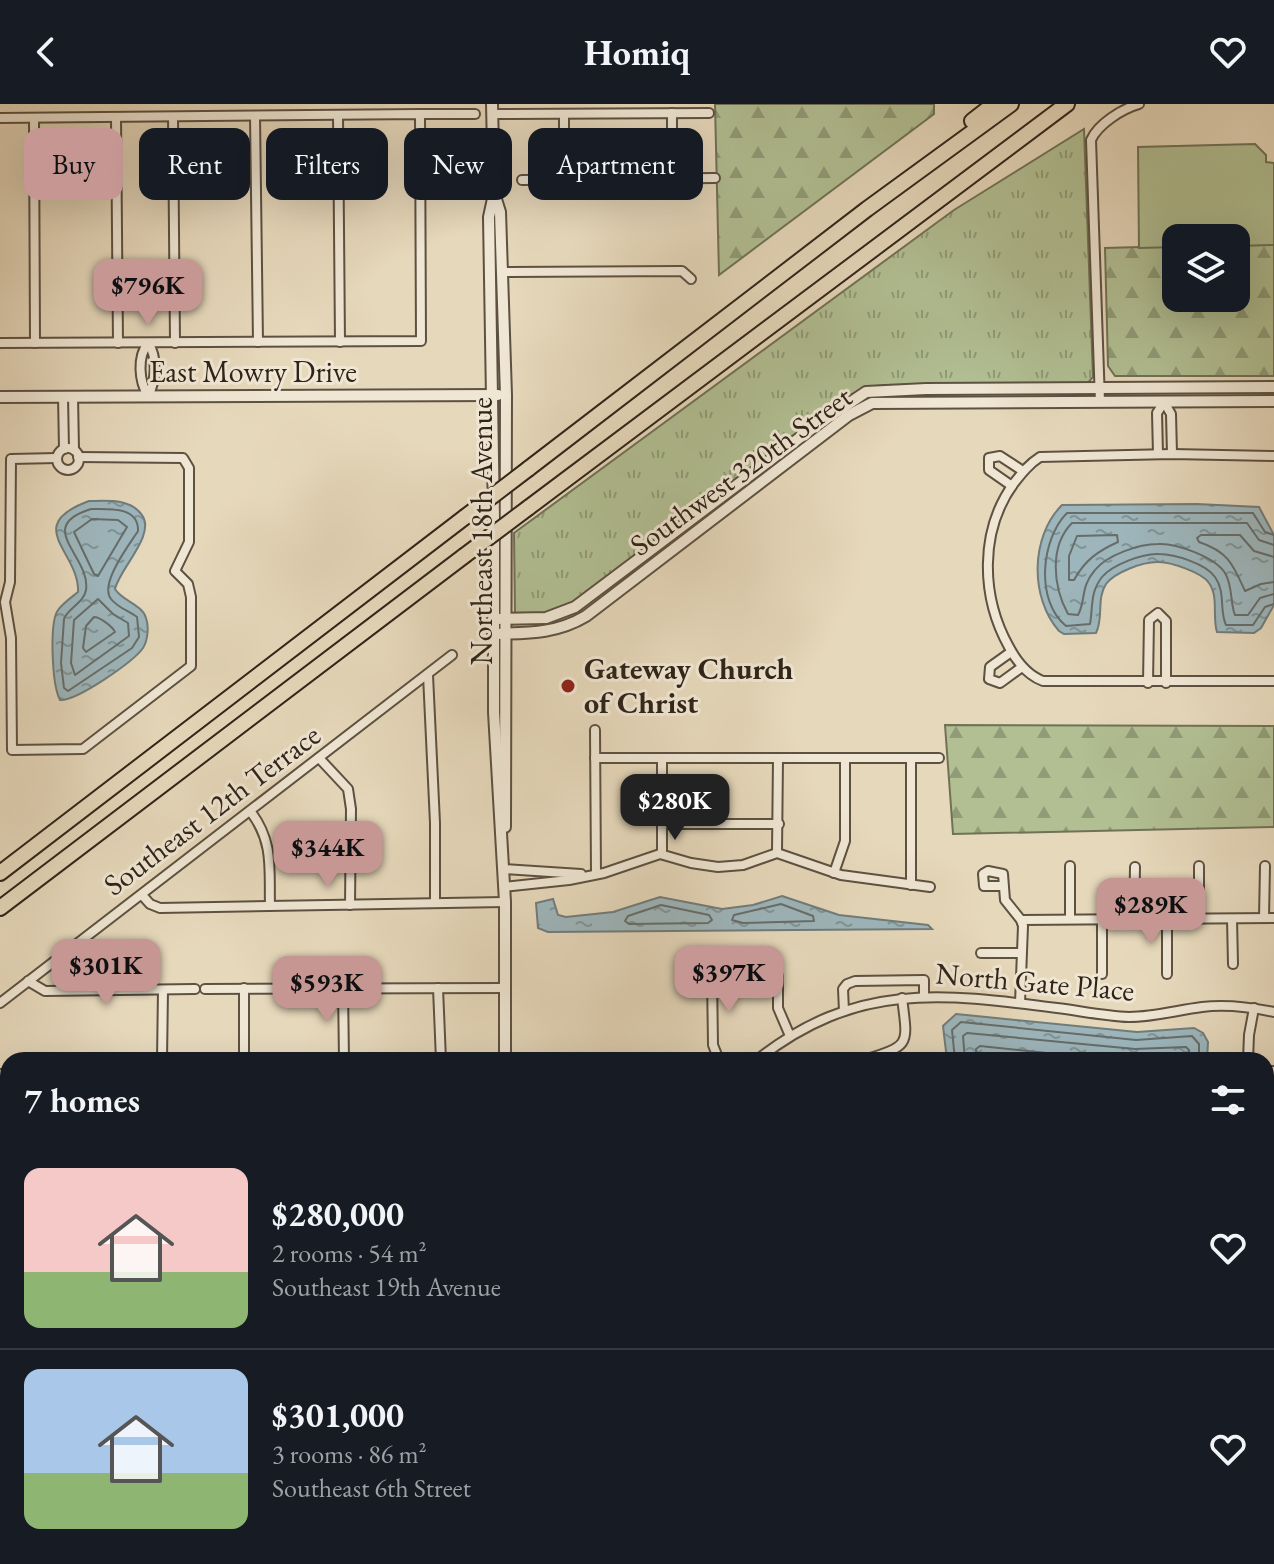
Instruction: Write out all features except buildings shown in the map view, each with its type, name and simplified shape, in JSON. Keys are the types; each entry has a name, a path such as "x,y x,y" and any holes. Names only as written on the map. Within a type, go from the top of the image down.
{"highway":[{"path":"867,209 890,185 994,104"},
{"path":"0,873 867,209 1011,104"},
{"path":"0,908 1067,104"}],"street":[{"path":"1100,402 1091,140 1098,129 1127,108 1139,104"},
{"path":"492,109 564,114 709,113"},
{"path":"672,113 672,128"},
{"path":"0,343 421,341 420,114"},
{"path":"0,118 475,114"},
{"path":"564,114 564,128"},
{"path":"255,116 258,342"},
{"path":"338,116 340,342"},
{"path":"116,117 118,343"},
{"path":"173,117 175,343"},
{"path":"34,118 35,343"},
{"path":"703,178 715,178"},
{"path":"522,180 528,180"},
{"name":"Northeast 18th Avenue","path":"493,200 489,217 494,752 505,902 505,1052"},
{"name":"Northeast 18th Avenue","path":"496,200 500,212 506,395 507,742 503,869"},
{"path":"503,272 682,271 691,279"},
{"path":"148,343 154,351 154,385 148,396 141,385 142,351 148,343"},
{"path":"142,369 154,369"},
{"path":"1158,454 1157,413 1164,402 1165,387"},
{"name":"Southwest 320th Street","path":"493,619 540,619 566,612 841,407 866,392 889,389 1274,387"},
{"name":"East Mowry Drive","path":"0,397 506,395"},
{"path":"57,458 64,449 68,396"},
{"path":"57,458 59,465 68,470 75,467 68,396"},
{"name":"Southwest 320th Street","path":"493,634 542,633 571,625 586,616 849,415 872,403 1274,401"},
{"path":"1164,402 1171,414 1172,454"},
{"path":"1158,431 1171,431"},
{"path":"57,458 11,459 10,582 5,602 11,638 12,750 83,749 191,666 191,597 188,584 175,571 189,542 187,461 183,458 76,454 64,449"},
{"path":"1274,456 1158,454 1046,456 1036,460 1014,484 993,527 987,574 995,617 1011,652 1036,679 1048,683 1274,681"},
{"path":"1014,484 989,470 989,458 1000,456 1023,471"},
{"path":"1148,683 1149,620 1158,613 1166,621 1166,683"},
{"path":"1011,652 990,667 989,679 1000,683 1020,664"},
{"name":"Southeast 12th Terrace","path":"0,1003 452,655"},
{"path":"428,675 435,823 435,903"},
{"path":"591,875 595,730"},
{"path":"319,758 348,789 351,809 350,905"},
{"path":"595,758 939,758"},
{"path":"662,758 662,854"},
{"path":"777,853 778,758"},
{"path":"834,873 845,841 845,758"},
{"path":"911,758 911,885"},
{"path":"251,812 268,843 270,906"},
{"path":"662,824 779,824"},
{"path":"504,887 569,880 662,854 718,867 756,862 777,853 834,873 930,887"},
{"path":"1070,866 1070,919"},
{"path":"1199,866 1199,919"},
{"path":"1021,920 1269,918 1265,866"},
{"path":"1134,919 1135,867"},
{"path":"503,869 591,875"},
{"path":"1004,886 1006,903 1021,920 1020,1003"},
{"path":"142,895 150,904 160,908 505,902"},
{"path":"1102,918 1102,974"},
{"path":"1167,919 1167,974"},
{"path":"1232,919 1233,964"},
{"path":"981,953 1021,953"},
{"path":"712,976 713,1045 716,1052"},
{"path":"778,976 778,1008 790,1036"},
{"path":"844,1011 843,989 849,982 924,980 924,996"},
{"path":"28,981 45,991 505,988"},
{"path":"244,988 244,1052"},
{"path":"343,988 344,1052"},
{"path":"438,988 441,1052"},
{"path":"162,1052 163,990"},
{"name":"North Gate Place","path":"768,1052 790,1036 844,1011 924,996 1020,1003 1129,1017 1203,1006 1274,1012"},
{"path":"888,1052 903,1042 906,1031 902,998"},
{"path":"1248,1052 1254,1008"},
{"path":"0,1219 0,1231"}],"green space":[{"path":"715,104 934,104 934,114 719,275"},
{"path":"1084,129 1093,377 1087,384 884,385 845,397 573,603 542,615 515,613 514,533 954,210"},
{"path":"1255,144 1266,155 1266,162 1274,163 1274,245 1250,246 1250,224 1162,224 1162,247 1139,248 1138,147"},
{"path":"1274,244 1274,376 1115,376 1108,366 1105,248 1162,246 1162,312 1250,312 1250,245"},
{"path":"945,725 1274,726 1274,827 953,834"}],"water":[{"path":"89,501 125,503 142,515 145,523 141,542 115,589 144,613 148,625 147,637 143,648 117,671 91,688 60,700 53,668 53,627 58,610 78,592 76,578 56,530 59,520 69,510"},
{"path":"1062,505 1259,507 1274,535 1274,605 1261,628 1254,633 1217,632 1214,594 1206,579 1177,566 1151,562 1122,572 1106,584 1101,596 1096,633 1064,634 1049,617 1043,602 1038,568 1044,534 1051,518"},
{"path":"782,896 839,915 928,925 932,929 548,932 538,928 536,903 553,899 558,915 566,917 613,912 660,897 722,909 753,905"},
{"path":"956,1014 1137,1032 1194,1028 1203,1033 1208,1042 1207,1052 946,1052 943,1026"}],"place":[{"name":"Gateway Church of Christ","path":"568,686"}]}
